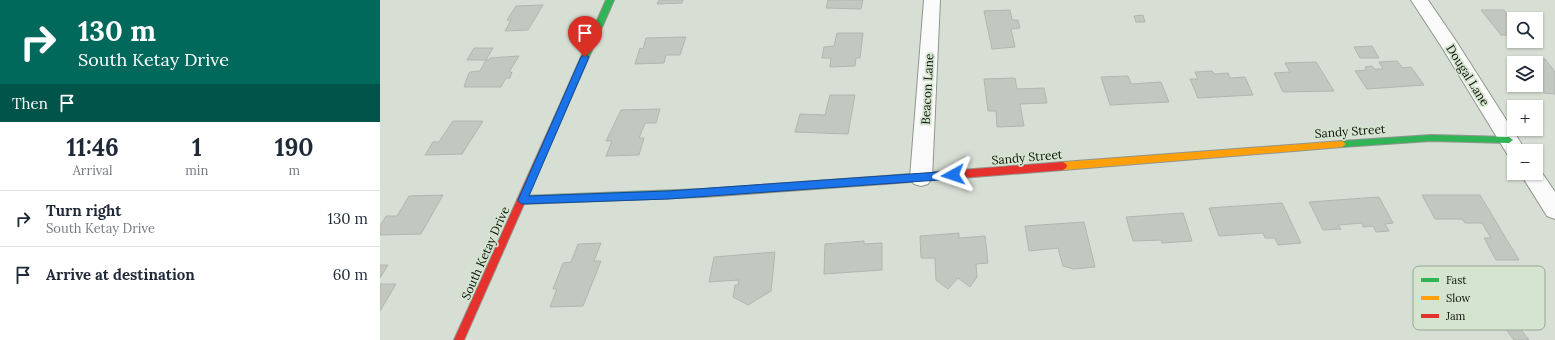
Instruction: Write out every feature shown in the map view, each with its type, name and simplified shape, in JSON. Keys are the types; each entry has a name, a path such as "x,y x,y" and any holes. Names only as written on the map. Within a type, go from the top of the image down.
{"street":[{"name":"South Ketay Drive","path":"459,340 610,0"},
{"name":"Beacon Lane","path":"921,178 932,0"},
{"name":"Dougal Lane","path":"1419,0 1450,45 1512,144"},
{"name":"Sandy Street","path":"522,200 668,195 921,178 1431,138 1507,144"},
{"path":"1536,180 1555,210"}],"building":[{"path":"659,0 683,0 682,3 657,4"},
{"path":"828,0 863,0 861,9 826,8"},
{"path":"543,5 528,30 505,31 511,20 507,20 516,6"},
{"path":"1010,10 1012,20 1018,20 1020,28 1011,29 1015,47 992,49 984,11"},
{"path":"1481,10 1504,10 1507,14 1507,35 1501,35"},
{"path":"1143,15 1145,22 1136,22 1134,16"},
{"path":"837,33 863,33 860,58 856,58 855,66 830,67 831,58 822,58 824,47 834,46"},
{"path":"686,37 680,55 666,55 664,63 635,64 640,48 643,49 646,38"},
{"path":"1372,46 1379,58 1360,58 1354,47"},
{"path":"474,48 493,48 486,60 467,60"},
{"path":"519,56 509,72 512,72 510,78 506,78 501,87 464,87 470,72 480,71 486,60 489,60 490,58"},
{"path":"1543,59 1545,59 1555,72 1555,94 1544,93"},
{"path":"1397,61 1403,68 1411,67 1424,85 1367,89 1355,71 1367,70 1365,67 1372,66 1375,69 1383,69 1379,62"},
{"path":"1316,62 1334,91 1283,92 1274,73 1290,72 1285,63"},
{"path":"1212,71 1215,74 1228,73 1230,78 1245,77 1253,95 1198,98 1190,79 1198,79 1195,72"},
{"path":"1128,76 1131,84 1161,82 1169,102 1110,105 1101,77"},
{"path":"1015,78 1017,89 1044,88 1047,103 1020,104 1024,126 997,127 996,111 988,111 984,79"},
{"path":"830,95 855,95 848,134 795,132 800,114 825,115"},
{"path":"660,109 656,123 645,123 639,138 644,138 639,155 606,156 612,141 606,141 621,110"},
{"path":"453,121 483,121 462,154 425,155 433,142 439,142"},
{"path":"443,195 421,234 380,235 380,226 386,216 397,216 409,196"},
{"path":"1422,195 1480,195 1519,260 1496,260 1484,238 1491,238 1482,223 1465,223 1462,219 1435,219"},
{"path":"1379,197 1393,223 1385,224 1389,231 1376,232 1373,226 1363,227 1362,223 1338,225 1341,229 1323,230 1309,202"},
{"path":"1282,203 1301,243 1278,245 1275,238 1265,238 1263,233 1219,236 1209,208"},
{"path":"1183,213 1192,241 1162,243 1161,240 1133,241 1126,217"},
{"path":"1084,222 1095,267 1074,269 1063,266 1058,248 1029,251 1025,226"},
{"path":"959,233 959,238 985,236 988,263 976,264 977,277 970,287 958,278 948,289 936,280 935,258 921,258 920,236"},
{"path":"864,241 864,244 882,243 882,270 824,274 825,244"},
{"path":"601,243 594,261 601,261 583,306 550,307 557,289 553,289 563,263 571,262 578,244"},
{"path":"775,252 771,291 748,305 733,297 735,285 738,285 739,280 709,282 714,257"},
{"path":"380,265 388,265 380,278"},
{"path":"380,284 396,284 380,311"},
{"path":"1506,330 1521,330 1529,340 1514,340"}],"traffic: fast":[{"path":"562,109 610,0"},
{"path":"1342,144 1431,138 1509,140"},
{"path":"522,200 703,193"}],"traffic: slow":[{"path":"1063,166 1342,144"},
{"path":"703,193 885,180"}],"traffic: jam":[{"path":"459,340 562,109"},
{"path":"885,180 1063,166"}],"route":[{"path":"585,57 522,200 668,195 953,175"}]}
